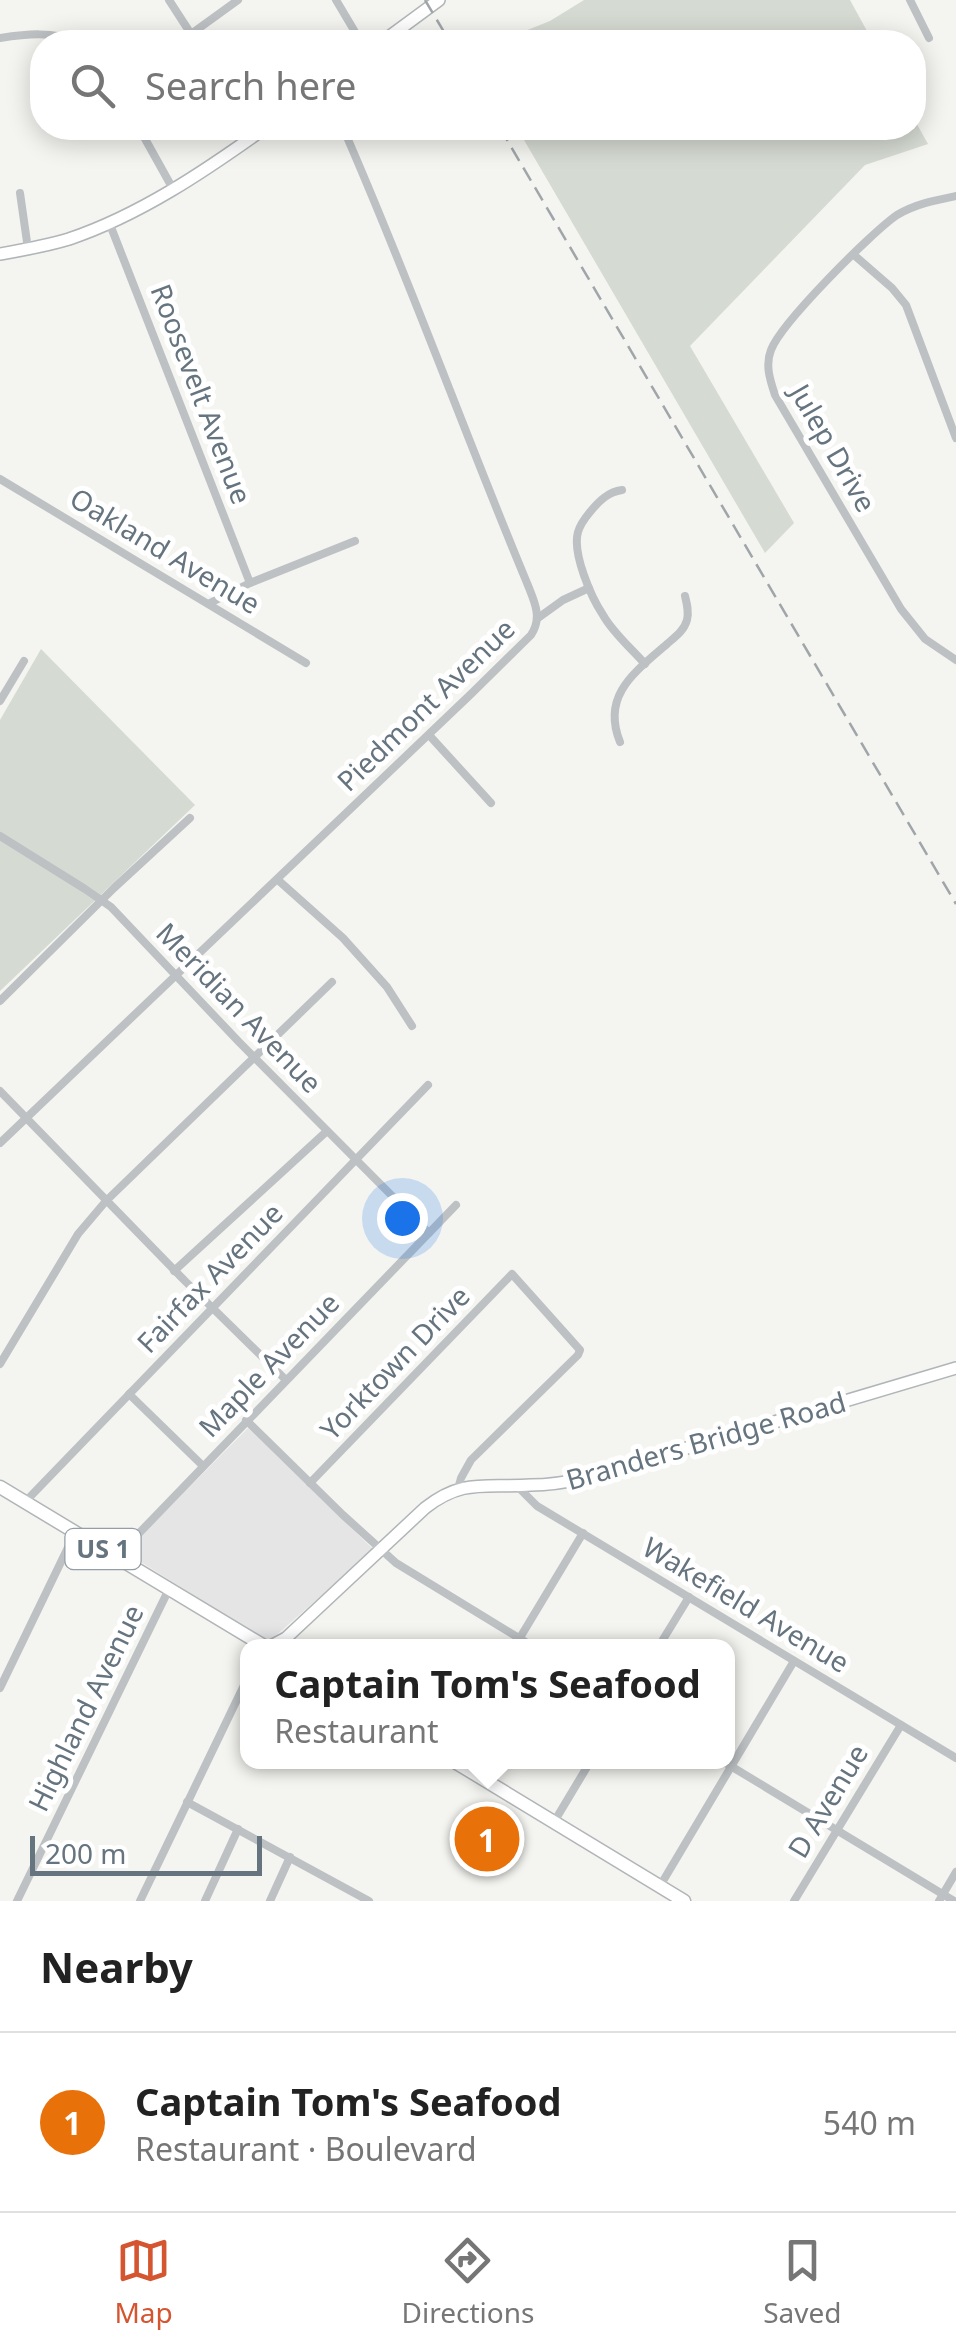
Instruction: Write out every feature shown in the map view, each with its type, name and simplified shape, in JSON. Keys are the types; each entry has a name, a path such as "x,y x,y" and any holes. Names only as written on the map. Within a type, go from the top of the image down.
{"main road":[{"name":"US 1","path":"0,1487 256,1639"},
{"path":"467,1769 684,1901"}],"street":[{"path":"169,0 188,30"},
{"path":"197,30 238,0"},
{"path":"336,0 353,30"},
{"path":"398,30 439,0"},
{"path":"910,0 925,30"},
{"path":"926,32 929,38"},
{"path":"0,38 30,35"},
{"path":"145,140 172,189"},
{"path":"0,254 70,238 108,222 172,189 249,140"},
{"name":"Piedmont Avenue","path":"0,1142 535,630 538,618 527,583 348,140"},
{"path":"20,193 28,249"},
{"name":"Julep Drive","path":"956,196 896,216 854,254 781,332 769,354 770,382 792,425 901,609 925,638 956,660"},
{"name":"Roosevelt Avenue","path":"108,222 250,582"},
{"path":"854,254 906,305 956,438"},
{"name":"Oakland Avenue","path":"0,479 306,663"},
{"path":"622,490 606,496 588,514 578,531 578,553 589,588 605,619 645,664"},
{"path":"210,603 250,582 355,541"},
{"path":"538,618 589,588"},
{"path":"620,742 613,718 618,693 682,631 689,614 685,596"},
{"path":"0,701 24,661"},
{"path":"429,735 492,802"},
{"path":"0,1000 190,818"},
{"name":"Meridian Avenue","path":"0,836 102,900 430,1232"},
{"path":"278,880 344,938 386,987 412,1026"},
{"path":"0,1364 78,1234 106,1201 332,982"},
{"name":"Fairfax Avenue","path":"24,1502 428,1085"},
{"path":"0,1091 286,1380"},
{"path":"174,1271 326,1131"},
{"name":"Maple Avenue","path":"116,1557 456,1205"},
{"name":"Yorktown Drive","path":"310,1482 512,1274 580,1350 471,1460 458,1489"},
{"name":"Branders Bridge Road","path":"458,1489 586,1478 956,1368"},
{"path":"129,1394 202,1466"},
{"path":"246,1420 380,1550 512,1639"},
{"name":"Wakefield Avenue","path":"516,1486 530,1500 583,1533 956,1758"},
{"path":"284,1639 436,1500 458,1489"},
{"path":"0,1688 76,1533"},
{"path":"520,1639 583,1533"},
{"name":"Highland Avenue","path":"17,1901 169,1589"},
{"path":"663,1639 689,1597"},
{"path":"735,1753 794,1661"},
{"path":"140,1901 240,1693"},
{"name":"D Avenue","path":"794,1901 901,1725"},
{"path":"735,1768 941,1898 954,1901"},
{"path":"554,1822 586,1769"},
{"path":"660,1886 725,1769"},
{"path":"187,1802 369,1901"},
{"path":"205,1901 238,1829"},
{"path":"270,1901 290,1857"},
{"path":"941,1898 956,1872"}],"shaded area":[{"path":"584,0 850,0 866,30 527,30"},
{"path":"524,140 926,140 928,144 865,165 690,346 794,523 765,553"},
{"path":"41,649 195,805 0,991 0,720"},
{"path":"248,1428 374,1550 271,1639 263,1639 125,1552"}],"railway":[{"path":"425,0 443,30"},
{"path":"507,140 956,904"}],"place":[{"name":"Captain Tom's Seafood","path":"487,1839"}]}
